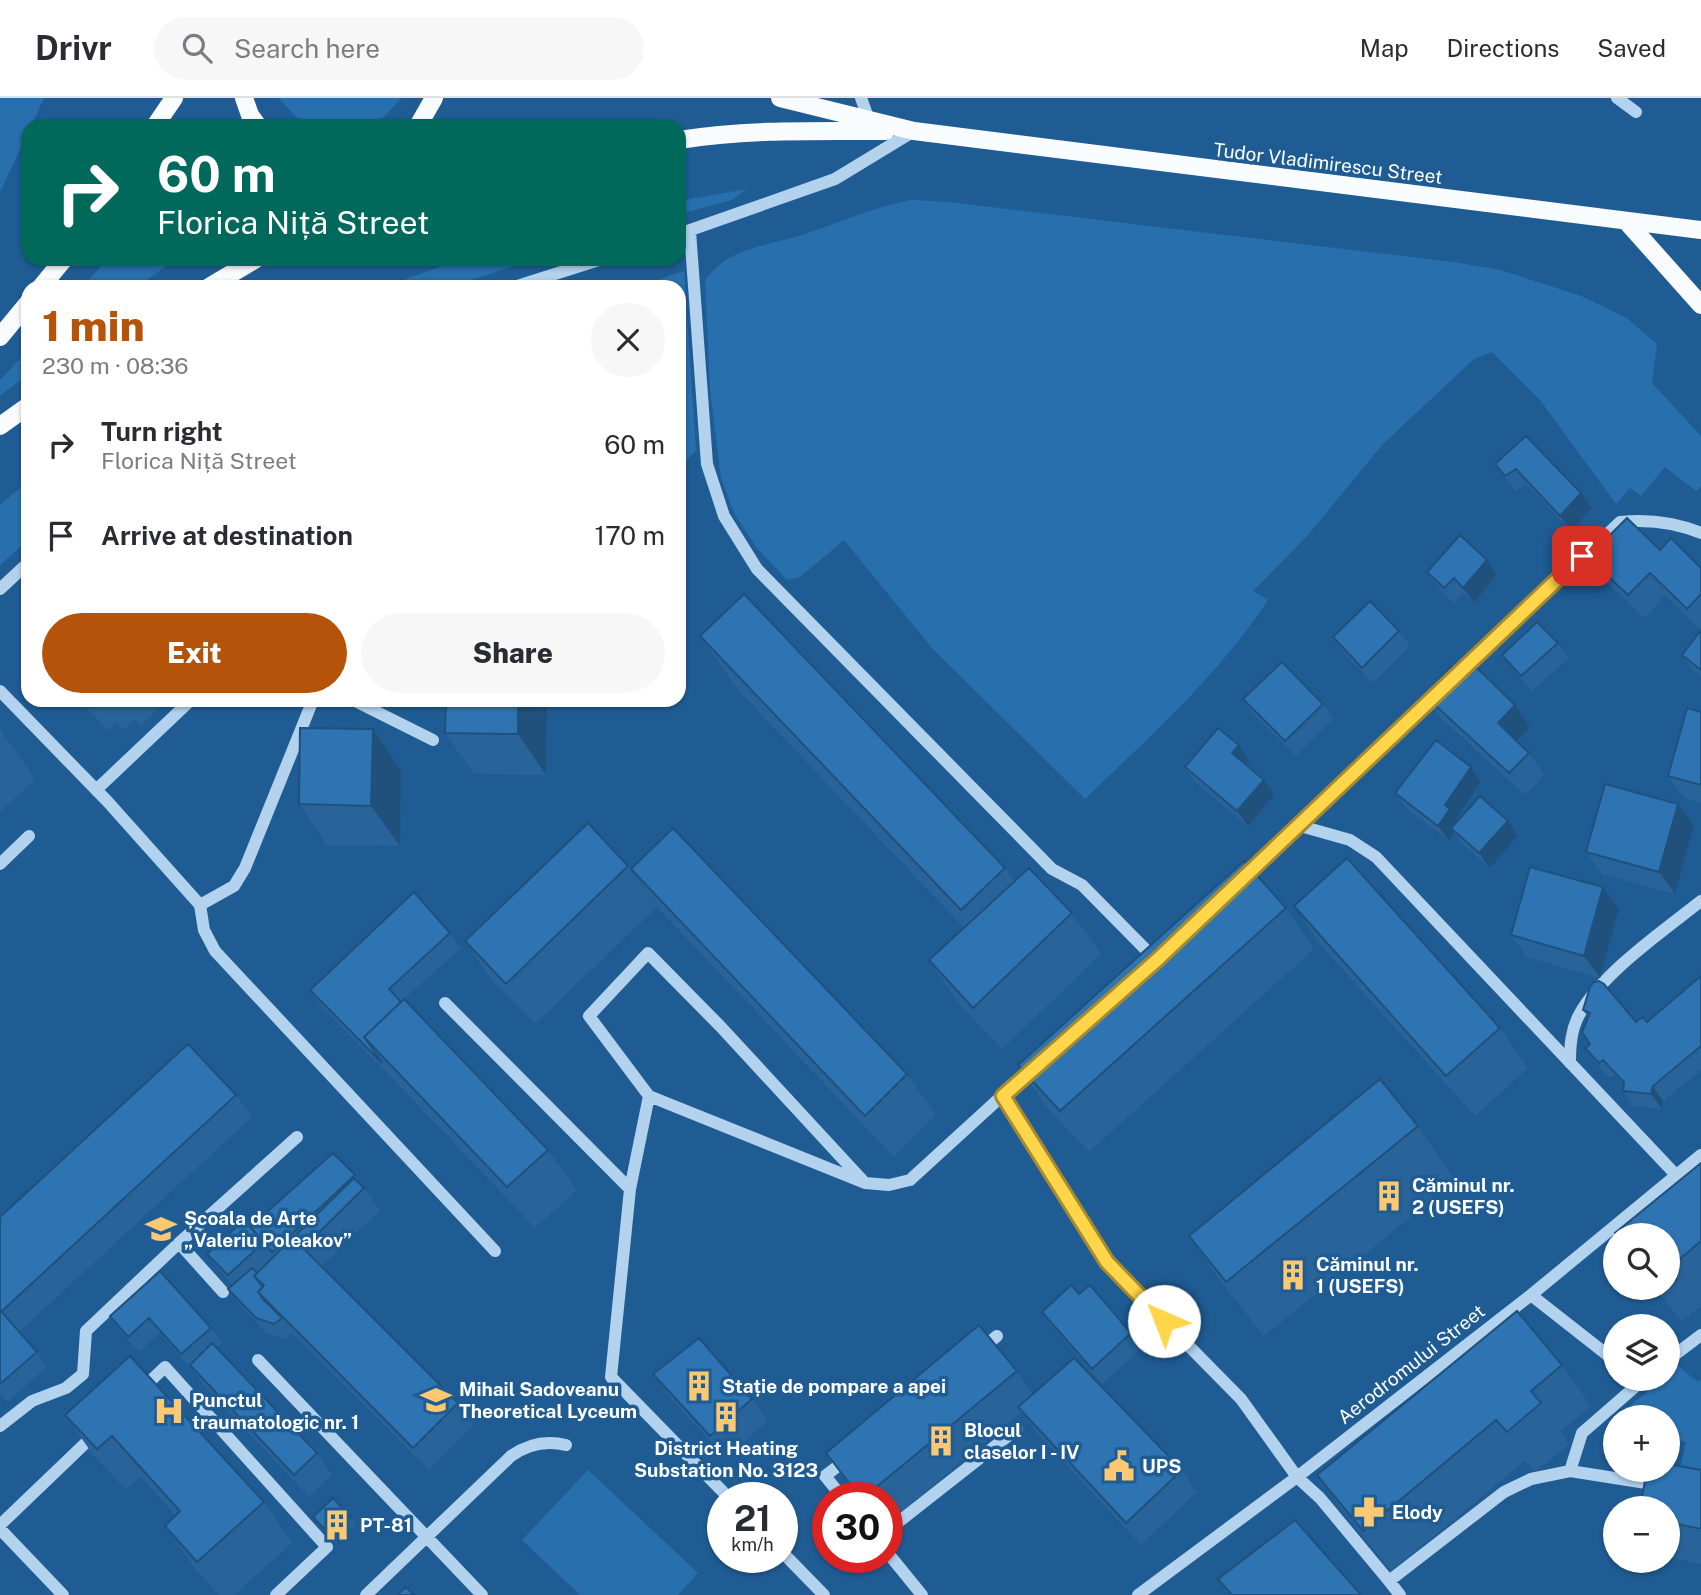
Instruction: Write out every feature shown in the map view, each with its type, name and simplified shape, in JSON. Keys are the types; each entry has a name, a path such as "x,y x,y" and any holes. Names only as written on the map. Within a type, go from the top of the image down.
{"main road":[{"path":"160,119 174,98"},
{"path":"244,98 253,119"},
{"path":"422,119 434,98"},
{"name":"Tudor Vladimirescu Street","path":"780,98 914,131 1701,230"},
{"name":"Tudor Vladimirescu Street","path":"686,139 800,131 914,131"},
{"path":"1627,222 1701,305"},
{"path":"47,280 58,266"},
{"path":"221,280 244,266"},
{"path":"0,337 21,312"},
{"path":"0,426 21,411"}],"street":[{"path":"861,98 869,120"},
{"path":"1617,98 1636,112"},
{"path":"686,232 835,179 914,131"},
{"path":"686,243 707,464 724,516 757,569 1052,869 1082,885 1152,964 1167,950"},
{"path":"536,280 580,266"},
{"path":"1227,892 1620,522 1646,519 1686,527 1701,533"},
{"path":"0,589 21,570"},
{"path":"0,691 96,790 200,905 204,930 215,951 495,1251"},
{"path":"96,790 184,707"},
{"path":"200,905 234,886 245,868 310,707"},
{"path":"367,707 433,740"},
{"path":"1297,825 1350,840 1376,857 1676,1175"},
{"path":"0,864 29,836"},
{"path":"1570,1063 1571,1035 1578,1016 1592,996 1644,945 1701,901"},
{"path":"865,1183 720,1026 648,953 589,1016 649,1096 865,1183 889,1185 910,1181 1044,1059"},
{"path":"445,1003 630,1189"},
{"path":"649,1096 630,1189 611,1377 713,1482"},
{"path":"1003,1096 1107,1262 1241,1399 1297,1477 1320,1498 1400,1595"},
{"path":"0,1426 32,1402 66,1388 83,1374 86,1331 297,1137"},
{"name":"Aerodromului Street","path":"1138,1595 1297,1477 1531,1295 1701,1155"},
{"path":"179,1243 223,1292"},
{"path":"1531,1295 1603,1352"},
{"path":"1680,1351 1701,1335"},
{"path":"965,1362 998,1336"},
{"path":"258,1360 482,1595"},
{"path":"135,1396 165,1367 327,1547 276,1595"},
{"path":"1570,1471 1583,1433 1629,1391"},
{"path":"63,1595 0,1527 105,1424"},
{"path":"903,1518 1017,1429"},
{"path":"366,1595 511,1455 523,1448 551,1441 566,1445"},
{"path":"830,1482 825,1476 858,1450"},
{"path":"1389,1581 1504,1492 1531,1479 1570,1471 1676,1489"},
{"path":"798,1568 824,1595"},
{"path":"903,1572 922,1595"}],"shaded area":[{"path":"0,98 44,98 34,119 21,119 21,148 0,192"},
{"path":"279,98 401,98 380,119 300,119"},
{"path":"747,189 732,200 686,212 686,200"},
{"path":"911,200 949,202 1453,262 1501,270 1581,296 1627,318 1657,344 1652,383 1701,436 1701,486 1696,491 1665,467 1641,496 1630,488 1616,504 1540,400 1492,352 1474,359 1383,444 1308,535 1253,591 1268,600 1227,654 1182,704 1085,799 932,648 844,540 800,577 787,580 756,547 735,515 721,478 710,390 705,280 725,260 746,250"},
{"path":"101,266 166,266 147,280 89,280"},
{"path":"444,266 514,266 472,280 402,280"},
{"path":"684,271 685,280 657,280"},
{"path":"686,301 696,451 686,460"},
{"path":"21,358 21,380 0,396 0,380"},
{"path":"21,487 21,546 0,565 0,505"},
{"path":"1680,1368 1698,1382 1701,1380 1701,1478 1680,1474 1686,1442 1680,1441 1680,1405 1631,1405 1648,1391 1680,1391"},
{"path":"588,1470 698,1573 678,1595 580,1595 522,1540"}],"building":[{"path":"1526,436 1581,493 1560,516 1516,469 1505,476 1495,464"},
{"path":"1627,518 1660,550 1671,538 1701,568 1701,594 1687,609 1650,573 1628,595 1588,557"},
{"path":"1460,535 1487,560 1463,588 1454,578 1444,588 1427,572"},
{"path":"744,594 1005,868 961,910 700,636"},
{"path":"1370,601 1399,631 1362,668 1333,637"},
{"path":"1537,622 1558,643 1521,676 1502,655"},
{"path":"1701,630 1701,670 1682,655"},
{"path":"1282,662 1323,704 1285,741 1243,699"},
{"path":"1450,667 1464,678 1477,668 1515,705 1498,723 1529,753 1509,773 1425,696"},
{"path":"446,707 518,707 518,734 445,733"},
{"path":"1687,708 1701,712 1701,785 1668,776"},
{"path":"300,728 373,729 371,806 299,804"},
{"path":"1218,728 1239,745 1232,753 1264,780 1237,811 1185,767"},
{"path":"1436,740 1471,767 1445,805 1450,809 1438,826 1395,793"},
{"path":"1605,784 1678,804 1659,872 1586,852"},
{"path":"1480,796 1508,821 1479,853 1451,828"},
{"path":"588,823 628,866 506,984 465,941"},
{"path":"673,828 907,1074 865,1116 631,869"},
{"path":"1347,858 1500,1028 1446,1076 1294,906"},
{"path":"1244,861 1286,908 1060,1111 1018,1065"},
{"path":"1530,867 1603,887 1584,956 1511,935"},
{"path":"1029,868 1072,913 973,1008 929,960"},
{"path":"414,892 450,933 389,989 401,1002 364,1037 382,1063 310,990"},
{"path":"1701,976 1701,1046 1653,1086 1651,1094 1623,1091 1624,1082 1603,1060 1599,1063 1585,1048 1590,1044 1582,1032 1590,1013 1583,1010 1590,987 1594,982 1604,984 1636,1022 1643,1017 1647,1022"},
{"path":"404,999 548,1150 507,1187 364,1037"},
{"path":"188,1044 236,1095 2,1311 0,1217"},
{"path":"1380,1079 1418,1126 1226,1282 1189,1236"},
{"path":"333,1153 355,1175 272,1252 250,1227"},
{"path":"1701,1163 1701,1241 1680,1259 1680,1223 1627,1223"},
{"path":"354,1178 364,1188 303,1248 458,1403 413,1448 258,1292 264,1285 254,1276"},
{"path":"244,1220 264,1242 228,1275 207,1254"},
{"path":"252,1268 257,1273 254,1276 263,1287 258,1292 282,1318 274,1324 256,1318 228,1289"},
{"path":"160,1271 211,1328 181,1354 149,1318 128,1337 110,1316"},
{"path":"1071,1285 1079,1294 1090,1285 1131,1333 1092,1369 1042,1312"},
{"path":"0,1310 37,1352 0,1384"},
{"path":"1517,1311 1562,1365 1531,1391 1541,1403 1507,1432 1496,1420 1363,1531 1317,1475"},
{"path":"979,1325 1017,1371 882,1482 849,1482 826,1453"},
{"path":"699,1338 752,1399 710,1436 653,1374"},
{"path":"212,1343 317,1453 294,1475 190,1365"},
{"path":"130,1356 264,1502 197,1562 165,1526 180,1511 112,1436 97,1449 65,1415"},
{"path":"1074,1358 1182,1470 1126,1523 1018,1407"},
{"path":"1680,1466 1701,1470 1701,1529 1680,1525 1680,1496 1642,1496 1645,1482 1680,1482"},
{"name":"PT-81","path":"333,1498 351,1517 331,1536 313,1517"},
{"path":"1295,1520 1361,1595 1232,1595 1218,1579"},
{"path":"406,1587 414,1595 397,1595"}],"place":[{"name":"Căminul nr. 2 (USEFS)","path":"1389,1196"},
{"name":"Școala de Arte „Valeriu Poleakov”","path":"161,1229"},
{"name":"Căminul nr. 1 (USEFS)","path":"1293,1275"},
{"name":"Stație de pompare a apei","path":"699,1386"},
{"name":"Mihail Sadoveanu Theoretical Lyceum","path":"436,1400"},
{"name":"Punctul traumatologic nr. 1","path":"169,1411"},
{"name":"District Heating Substation No. 3123","path":"726,1417"},
{"name":"Blocul claselor I - IV","path":"941,1441"},
{"name":"UPS","path":"1119,1466"},
{"name":"Elody","path":"1369,1512"},
{"name":"PT-81","path":"337,1525"}],"route":[{"path":"1164,1321 1107,1262 1003,1096 1157,960 1582,556"}]}
